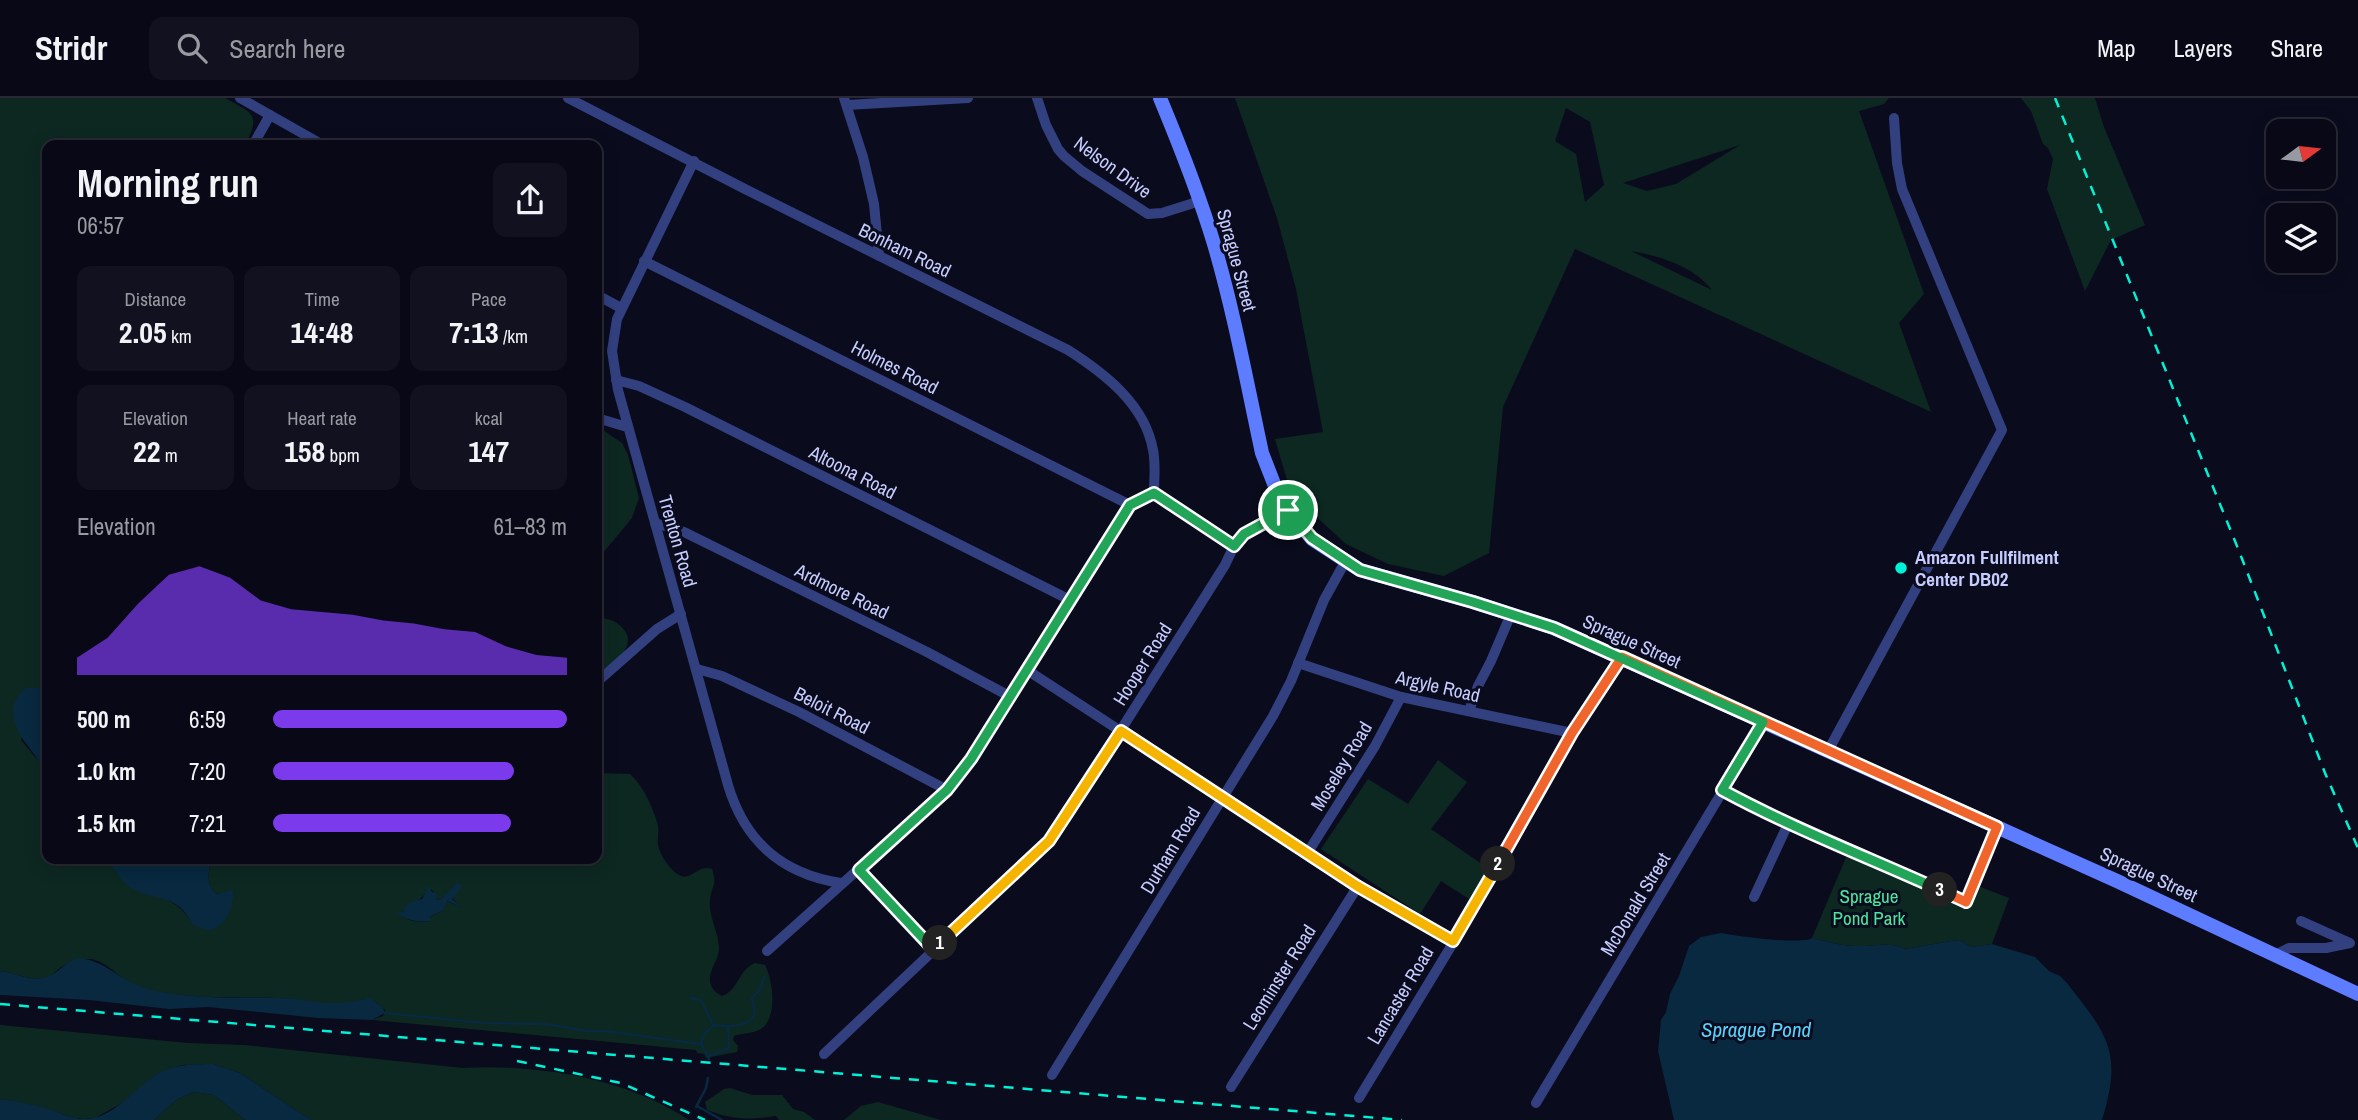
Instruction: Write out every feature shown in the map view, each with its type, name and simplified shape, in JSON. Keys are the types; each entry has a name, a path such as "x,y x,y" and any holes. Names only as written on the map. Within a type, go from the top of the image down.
{"main road":[{"name":"Sprague Street","path":"1160,98 1200,201 1227,293 1262,453 1278,494 1312,538 1360,570 1554,628 1622,657 2118,881 2358,994"}],"street":[{"path":"240,98 314,140"},
{"name":"Bonham Road","path":"568,98 1068,350 1093,366 1117,387 1137,412 1150,436 1154,454 1154,493"},
{"path":"879,257 874,204 846,101 968,98"},
{"name":"Nelson Drive","path":"1037,98 1046,125 1064,156 1082,171 1148,214 1162,213 1200,201"},
{"path":"256,140 270,115"},
{"path":"1828,751 2002,430 1902,189 1894,118"},
{"name":"Trenton Road","path":"694,161 621,308 612,339 616,380 730,793 746,828 763,848 784,863 809,875 841,883"},
{"name":"Holmes Road","path":"644,261 1130,505"},
{"path":"602,298 621,308"},
{"name":"Altoona Road","path":"616,380 639,386 696,412 1072,601"},
{"path":"602,420 627,427"},
{"path":"766,951 947,790 971,759 1011,697 1130,505 1154,493 1234,546"},
{"name":"Hooper Road","path":"824,1054 1049,841 1121,731 1225,565 1234,546 1244,534 1288,510"},
{"name":"Ardmore Road","path":"655,523 684,531 927,652 1011,697"},
{"name":"Durham Road","path":"1052,1075 1273,716 1324,600 1345,562"},
{"path":"602,678 657,629 681,614"},
{"path":"1469,711 1511,614"},
{"name":"Lancaster Road","path":"1359,1098 1572,733 1622,657"},
{"name":"Argyle Road","path":"1298,663 1401,697 1572,733"},
{"name":"Beloit Road","path":"697,669 722,676 799,712 947,790"},
{"path":"1027,670 1357,886 1453,941"},
{"name":"Moseley Road","path":"1308,852 1375,746 1401,697"},
{"name":"McDonald Street","path":"1536,1103 1763,722"},
{"path":"1722,790 1788,824 1966,902 1997,827"},
{"path":"1755,897 1788,824"},
{"path":"859,870 933,949"},
{"name":"Leominster Road","path":"1231,1087 1357,886"},
{"path":"2275,955 2289,948 2326,948 2350,943 2301,921"}],"green space":[{"path":"0,98 225,98 252,116 253,127 248,140 42,140 42,689 40,688 21,740 42,765 42,864 111,864 121,877 170,901 186,914 192,924 222,893 217,894 211,887 210,864 602,864 602,773 630,774 650,802 658,825 659,848 670,867 685,877 702,869 712,869 714,883 710,906 719,949 710,976 715,992 722,996 728,993 749,966 755,963 765,965 772,989 772,1008 766,1024 761,1029 734,1036 737,1052 706,1058 696,1050 372,1020 383,1016 385,1010 374,1001 365,999 334,1004 280,998 172,994 136,986 103,963 90,959 66,964 51,976 29,978 0,971","holes":["460,882 457,892 451,897 462,907 446,901 440,912 430,917 430,921 413,921 398,913 416,903 430,888 436,899 440,900"]},
{"path":"1235,98 1889,98 1884,104 1859,111 1924,294 1899,323 1931,412 1575,249 1503,407 1489,553 1444,576 1388,564 1346,544 1312,513 1287,480 1275,439 1323,432 1296,289 1277,218","holes":["1566,108 1590,122 1604,185 1585,202 1576,154 1555,141","1740,145 1676,184 1647,191 1623,183","1631,251 1686,268 1712,290"]},
{"path":"2021,98 2095,98 2104,127 2145,225 2111,240 2085,291 2047,189 2053,159 2043,144 2031,111"},
{"path":"602,429 622,443 628,455 639,498 632,518 602,554"},
{"path":"602,617 618,624 628,638 624,652 602,670"},
{"path":"1438,760 1467,782 1431,829 1489,869 1469,899 1441,881 1420,914 1321,849 1368,779 1408,804"},
{"name":"Sprague Pond Park","path":"1847,855 1969,907 1978,886 2009,898 1992,944 1971,947 1960,940 1905,949 1887,945 1845,945 1812,938"},
{"path":"0,1025 188,1043 244,1045 463,1068 492,1067 551,1072 610,1084 638,1094 689,1120 311,1120 240,1073 214,1064 182,1065 162,1072 122,1103 95,1118 74,1118 36,1106 0,1099"},
{"path":"730,1088 752,1095 782,1095 793,1109 804,1112 815,1120 779,1120 776,1116 741,1118 707,1110 705,1102"},
{"path":"193,1092 214,1095 245,1120 154,1120 176,1100"},
{"path":"878,1102 941,1120 844,1120 861,1106"}],"water":[{"path":"26,688 42,689 42,766 22,738 14,721 14,704"},
{"path":"110,864 210,864 211,887 217,894 233,890 232,902 228,915 219,926 202,929 192,924 180,907 133,889 118,876"},
{"path":"458,882 461,888 452,899 464,908 447,901 443,910 426,922 412,920 396,913 404,911 408,903 422,899 429,886 432,892 438,894 436,899 440,900"},
{"name":"Sprague Pond","path":"1721,933 1782,940 1812,938 1845,945 1888,945 1905,949 1960,940 1971,947 1992,944 2035,957 2049,971 2066,982 2092,1016 2108,1045 2111,1077 2102,1120 1674,1120 1658,1051 1661,1020 1689,946 1701,937"},
{"path":"77,958 96,962 135,984 162,992 332,1003 370,998 383,1008 385,1013 372,1020 318,1018 208,1007 169,1009 89,1000 0,995 0,971 43,978"},
{"path":"194,1064 214,1064 240,1073 311,1120 245,1120 214,1095 193,1092 176,1100 154,1120 0,1120 0,1099 36,1106 74,1118 95,1118 116,1108 167,1069"}],"waterway":[{"path":"708,1056 701,1044 704,1034 714,1025 736,1026 751,1019 754,1013 752,997 760,990 764,977"},
{"path":"691,998 701,1000 713,1025"},
{"path":"385,1013 485,1023 546,1024 701,1044"},
{"path":"709,1059 708,1056 729,1048 728,1027"},
{"path":"696,1107 708,1078"},
{"path":"697,1106 722,1120"}],"railway":[{"path":"2055,98 2239,551 2325,773 2358,848"},
{"path":"0,1004 1402,1120"},
{"path":"517,1061 621,1083 705,1120"}],"place":[{"name":"Amazon Fullfilment Center DB02","path":"1901,568"}],"route":[{"path":"1288,510 1244,534 1234,546 1154,493 1130,505 971,759 947,790 859,870 933,949 1049,841 1121,731 1357,886 1453,941 1572,733 1622,657 1763,722 1997,827 1966,902 1821,839 1722,790 1763,722 1724,703 1622,657 1554,628 1360,570 1312,538 1288,510"}]}
